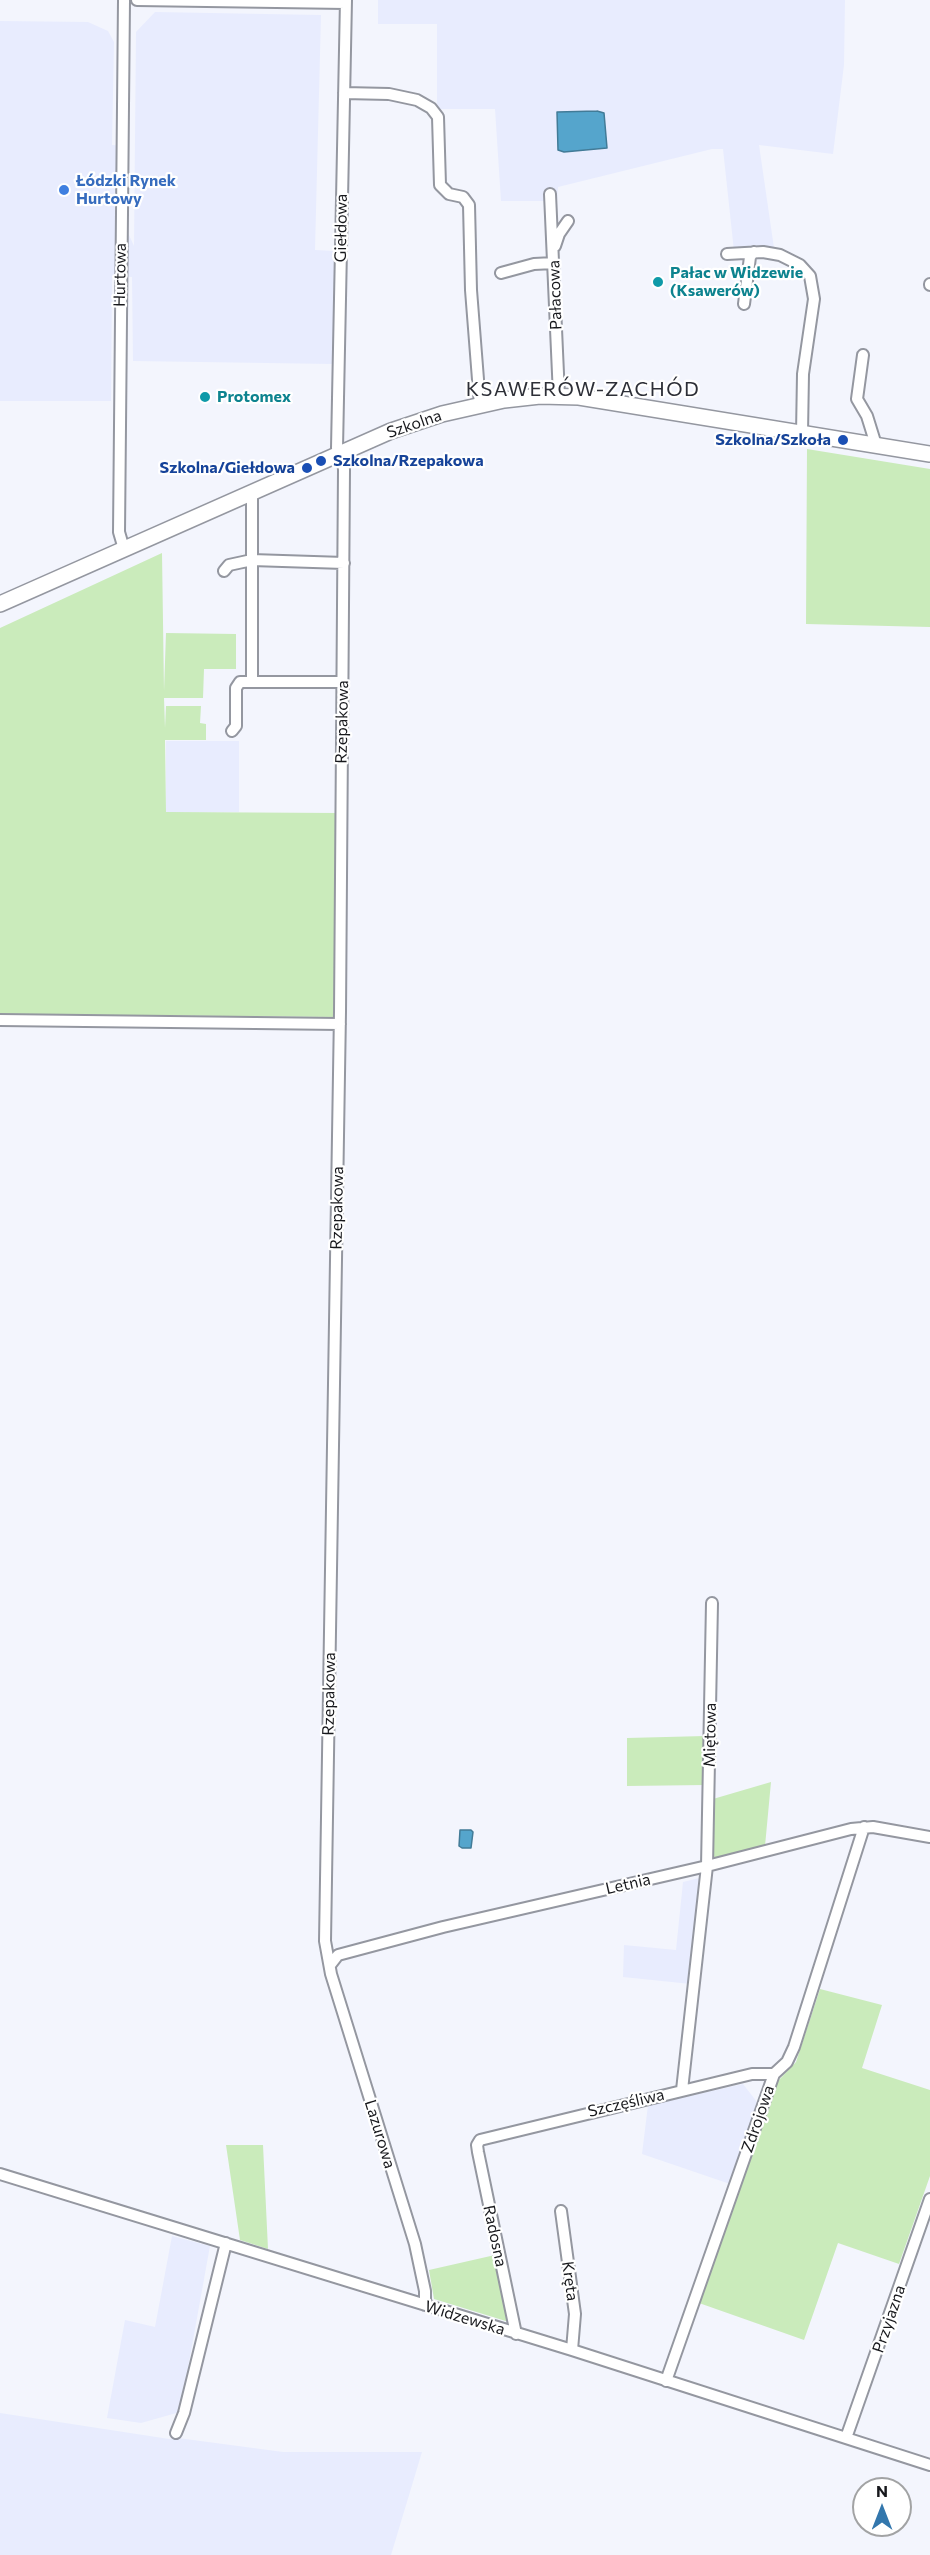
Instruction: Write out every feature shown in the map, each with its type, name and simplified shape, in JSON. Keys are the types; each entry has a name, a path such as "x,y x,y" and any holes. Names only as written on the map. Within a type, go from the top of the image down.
{"street":[{"name":"Hurtowa","path":"124,0 119,486 119,532 124,549"},
{"path":"137,0 346,2"},
{"name":"Giełdowa","path":"339,453 337,448 339,286 346,2"},
{"path":"344,93 376,92 417,100 431,108 438,117 440,185 448,194 463,197 469,205 471,290 480,405"},
{"name":"Pałacowa","path":"550,194 559,396"},
{"path":"501,273 553,258 559,234 568,221"},
{"path":"744,304 750,257 754,252"},
{"path":"727,254 754,252 787,257 800,265 810,276 814,298 803,374 802,433"},
{"path":"863,355 857,399 867,416 876,445"},
{"name":"Szkolna","path":"0,604 339,453 417,422 480,405 521,397 559,396 930,454"},
{"name":"Rzepakowa","path":"331,1964 325,1941 340,1024 344,464 339,453"},
{"path":"252,492 252,681"},
{"path":"224,571 229,565 252,560 344,563"},
{"path":"232,731 236,726 237,684 252,681 343,682"},
{"path":"0,1020 340,1024"},
{"name":"Miętowa","path":"682,2090 707,1866 712,1603"},
{"name":"Letnia","path":"331,1964 338,1955 432,1930 864,1827 930,1837"},
{"name":"Zdrojowa","path":"666,2381 774,2074 787,2061 794,2047 864,1827"},
{"name":"Lazurowa","path":"331,1964 331,1974 415,2244 425,2291 424,2305"},
{"name":"Szczęśliwa","path":"480,2140 752,2074 774,2074"},
{"name":"Radosna","path":"480,2140 477,2145 478,2152 516,2334"},
{"name":"Widzewska","path":"0,2174 572,2350 930,2465"},
{"name":"Przyjazna","path":"846,2438 930,2199"},
{"name":"Kręta","path":"561,2211 575,2314 572,2350"},
{"path":"176,2433 184,2413 226,2243"}],"shaded area":[{"path":"378,0 845,0 844,65 833,154 759,145 774,248 734,251 723,149 712,149 558,187 557,201 501,201 495,109 437,109 437,24 378,24"},
{"path":"155,12 321,15 315,250 334,251 333,364 133,361 132,277 112,276 111,401 0,401 0,21 88,22 108,31 114,42 112,145 127,146 128,233 134,246 136,32"},
{"path":"166,741 239,741 239,812 166,813"},
{"path":"703,1877 691,1984 623,1977 624,1945 676,1950 683,1882"},
{"path":"743,2084 757,2102 730,2184 642,2154 648,2105"},
{"path":"172,2236 210,2246 180,2412 141,2423 107,2418 125,2320 155,2327"},
{"path":"0,2413 169,2439 178,2438 283,2452 422,2452 391,2555 0,2555"}],"green space":[{"path":"807,449 930,469 930,627 806,624"},
{"path":"162,553 164,691 166,633 236,634 236,669 204,669 203,698 164,698 165,728 166,706 201,706 200,723 206,724 206,740 165,740 166,812 338,813 337,1017 0,1014 0,628"},
{"path":"705,1736 705,1785 627,1786 627,1738"},
{"path":"771,1782 765,1846 713,1859 713,1799"},
{"path":"820,1989 882,2005 862,2068 930,2090 930,2176 899,2264 838,2243 804,2340 699,2303 777,2082 796,2062"},
{"path":"226,2145 263,2145 268,2249 240,2240"},
{"path":"495,2255 509,2322 434,2299 429,2270"}],"water":[{"path":"597,111 604,113 607,148 564,152 558,150 557,112"},
{"path":"460,1830 473,1832 471,1848 459,1846"}],"place":[{"name":"Łódzki Rynek Hurtowy","path":"64,190"},
{"name":"Pałac w Widzewie (Ksawerów)","path":"658,282"},
{"name":"Protomex","path":"205,397"},
{"name":"Szkolna/Szkoła","path":"843,440"},
{"name":"Szkolna/Rzepakowa","path":"321,461"},
{"name":"Szkolna/Giełdowa","path":"307,468"}],"district":[{"name":"KSAWERÓW-ZACHÓD","path":"583,389"}]}
